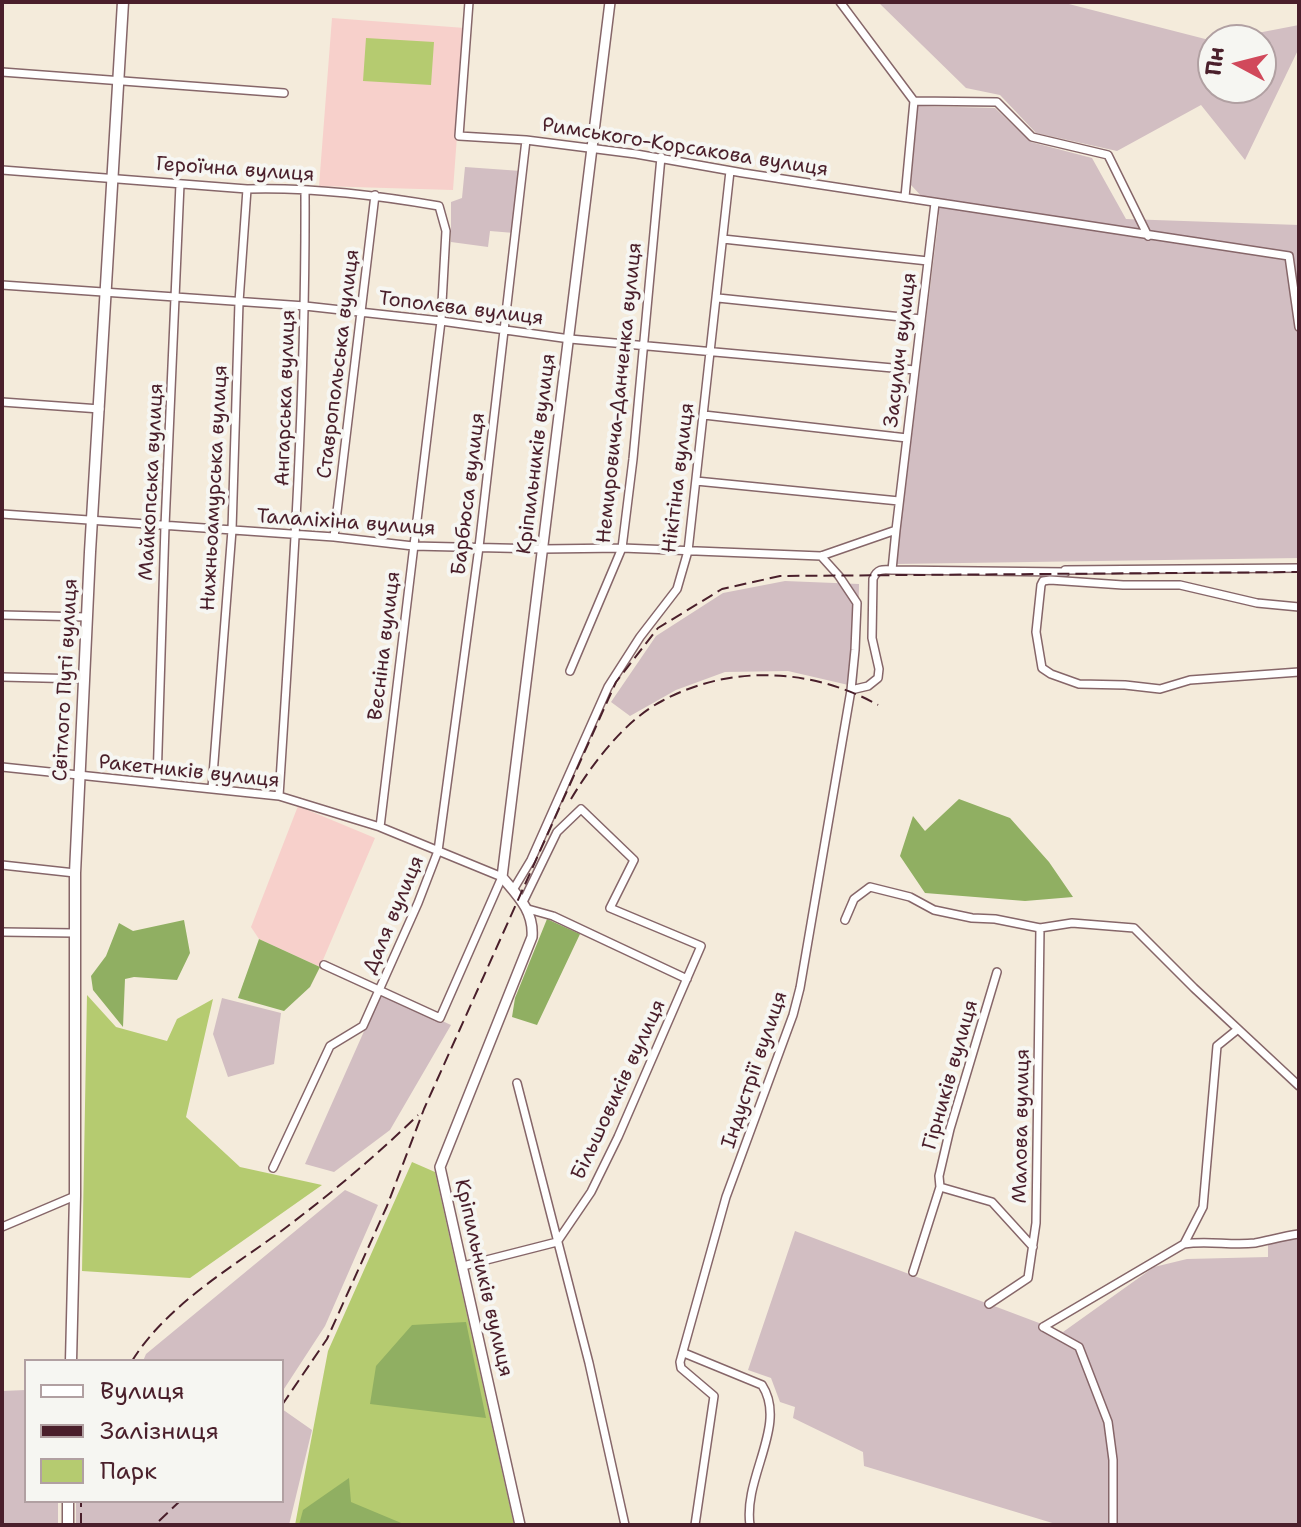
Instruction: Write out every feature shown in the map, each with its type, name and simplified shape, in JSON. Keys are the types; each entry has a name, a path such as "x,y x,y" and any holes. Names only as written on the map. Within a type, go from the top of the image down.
{"main road":[{"name":"Світлого Путі вулиця","path":"71,1359 75,1196 75,873 92,519 123,2"},
{"path":"68,1503 68,1525"}],"street":[{"name":"Римського-Корсакова вулиця","path":"469,2 459,136 526,140 661,157 730,171 1289,256 1299,327"},
{"name":"Кріпильників вулиця","path":"502,877 610,2"},
{"path":"840,2 914,101 905,197"},
{"path":"2,72 284,93"},
{"path":"914,101 997,102 1032,137 1108,155 1148,236"},
{"name":"Барбюса вулиця","path":"438,851 479,547 526,140"},
{"name":"Немировича-Данченка вулиця","path":"570,671 622,548 661,157"},
{"name":"Героїчна вулиця","path":"2,170 247,189 277,188 375,195 439,206 446,231"},
{"name":"Нікітіна вулиця","path":"513,890 531,860 608,687 640,637 677,589 688,551 730,171"},
{"name":"Майкопська вулиця","path":"157,782 180,184"},
{"name":"Нижньоамурська вулиця","path":"212,788 232,530 239,302 247,189"},
{"name":"Ангарська вулиця","path":"279,796 296,536 305,306 305,192"},
{"name":"Ставропольська вулиця","path":"334,537 375,195"},
{"name":"Засулич вулиця","path":"892,570 935,203"},
{"name":"Весніна вулиця","path":"380,827 441,321 446,231"},
{"path":"723,239 928,261"},
{"name":"Тополєва вулиця","path":"2,285 305,306 570,339 915,370"},
{"path":"718,298 921,319"},
{"path":"2,402 100,409"},
{"path":"704,415 907,438"},
{"path":"696,481 899,501"},
{"name":"Талаліхіна вулиця","path":"2,514 334,537 413,546 622,548 821,556"},
{"path":"821,556 896,530"},
{"name":"Індустрії вулиця","path":"684,1353 726,1197 788,1030 800,988 851,690 857,603 821,556"},
{"path":"851,690 868,686 878,678 872,638 873,579 881,569 1299,568"},
{"path":"1065,570 1071,581"},
{"path":"1299,607 1257,603 1180,585 1050,580 1043,581 1041,585 1036,632 1042,668 1079,684 1160,689 1190,680 1299,672"},
{"path":"2,615 87,617"},
{"path":"2,677 84,679"},
{"name":"Ракетників вулиця","path":"2,767 279,796 380,827 502,877"},
{"name":"Кріпильників вулиця","path":"520,1525 440,1167 532,937 533,926 526,906 557,832 581,809 634,860 610,908 701,946"},
{"name":"Даля вулиця","path":"273,1168 330,1046 363,1026 438,851"},
{"path":"2,865 75,873"},
{"path":"502,877 526,906 687,979"},
{"name":"Даля вулиця","path":"324,965 440,1018 502,877"},
{"path":"845,920 854,899 870,887 910,897 934,910 1040,928 1072,923 1134,928 1299,1086"},
{"name":"Малова вулиця","path":"989,1304 1028,1278 1033,1247 1037,1191 1040,928"},
{"path":"2,932 74,933"},
{"name":"Більшовиків вулиця","path":"557,1242 591,1192 611,1151 701,946"},
{"name":"Гірників вулиця","path":"913,1272 940,1187 939,1176 950,1129 997,972"},
{"path":"1184,1244 1203,1207 1217,1046 1238,1029"},
{"name":"Більшовиків вулиця","path":"517,1083 589,1363 625,1525"},
{"path":"940,1187 992,1202 1033,1247"},
{"path":"2,1227 75,1196"},
{"path":"1113,1525 1113,1460 1108,1422 1079,1347 1043,1327 1184,1244 1205,1240 1231,1244 1256,1243 1299,1234"},
{"path":"463,1266 557,1242"},
{"path":"695,1525 714,1396 681,1368 684,1353 762,1385 770,1401 772,1417 749,1496 750,1525"}],"shaded area":[{"path":"878,2 1061,2 1197,37 1197,104 1272,104 1245,160 1201,105 1117,151 1036,133 1000,95 966,88"},
{"path":"332,18 465,28 453,190 319,186"},
{"path":"1299,25 1299,48 1277,94 1277,29"},
{"path":"918,106 995,108 1031,142 1092,158 1126,219 1299,225 1299,558 896,564 939,215 911,185"},
{"path":"465,167 521,171 514,233 490,231 488,247 451,242 451,202 462,198"},
{"path":"785,581 859,584 857,687 788,671 725,672 676,690 630,716 611,702 656,636 723,593"},
{"path":"298,806 375,838 320,967 259,939 251,927"},
{"path":"381,993 451,1025 390,1130 334,1172 305,1164"},
{"path":"222,998 281,1013 274,1064 228,1077 213,1034"},
{"path":"345,1190 378,1205 325,1326 284,1389 284,1359 144,1359 146,1354"},
{"path":"795,1231 1063,1332 1154,1267 1187,1259 1268,1257 1268,1241 1299,1233 1299,1525 1059,1525 864,1466 863,1452 793,1418 795,1407 780,1402 771,1378 748,1370"},
{"path":"24,1390 24,1503 58,1503 58,1525 2,1525 2,1391"},
{"path":"284,1410 312,1430 289,1525 76,1525 76,1503 284,1503"}],"green space":[{"path":"366,38 434,42 431,85 363,81"},
{"path":"959,799 1010,818 1049,862 1073,897 1025,901 925,893 900,856 913,816 925,831"},
{"path":"547,919 580,934 537,1025 512,1017 515,998"},
{"path":"184,920 190,953 177,980 125,979 123,1027 93,990 91,976 106,956 119,923 133,931"},
{"path":"259,939 320,967 310,987 284,1011 238,998"},
{"path":"87,995 116,1027 167,1041 177,1019 213,999 186,1117 240,1167 322,1185 190,1278 82,1271"},
{"path":"412,1162 435,1172 514,1525 295,1525 328,1351"},
{"path":"466,1322 486,1418 370,1404 376,1366 412,1325"},
{"path":"349,1478 351,1502 406,1525 299,1525 303,1510"}],"railway":[{"path":"284,1402 327,1339 387,1206 424,1109 616,682 658,628 722,589 780,576 1299,572"},
{"path":"571,799 622,731 648,709 688,689 743,676 771,675 826,684 878,705"},
{"path":"133,1359 147,1340 183,1303 322,1200 418,1115"},
{"path":"81,1503 81,1525"},
{"path":"159,1521 178,1503"}]}
